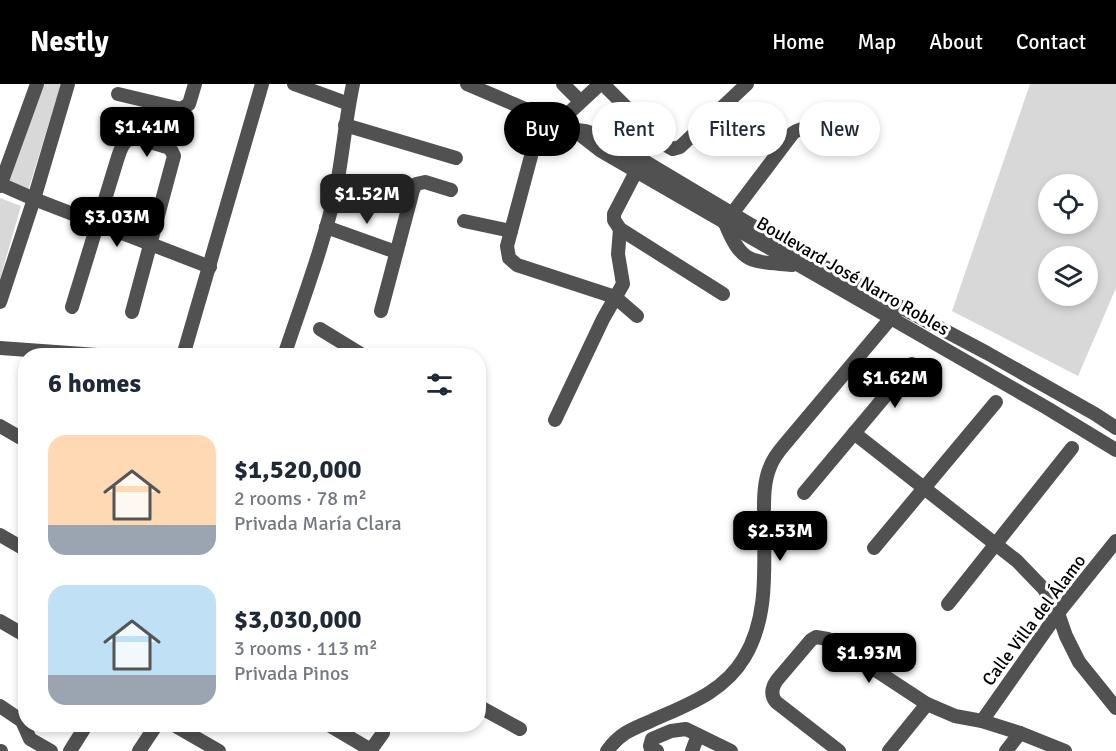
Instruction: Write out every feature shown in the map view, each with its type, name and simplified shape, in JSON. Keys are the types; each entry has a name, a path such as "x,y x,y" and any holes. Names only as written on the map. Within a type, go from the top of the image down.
{"street":[{"path":"37,84 0,185 210,267"},
{"path":"0,302 68,84"},
{"path":"118,94 181,109 189,104 195,84"},
{"path":"185,348 262,84"},
{"path":"294,84 349,104"},
{"path":"287,348 327,226 337,183 353,84"},
{"name":"Boulevard José Narro Robles","path":"467,84 511,102"},
{"path":"563,84 580,101 601,84 662,142 673,149 680,147 747,84"},
{"path":"345,125 456,158"},
{"path":"728,218 793,133 799,129"},
{"name":"Boulevard José Narro Robles","path":"580,131 604,138 639,166 728,218 800,266 1116,450"},
{"path":"72,308 121,148 129,138 134,137 170,148 174,156 132,312"},
{"path":"531,156 507,246 509,258 517,265 615,297 637,316"},
{"path":"555,420 623,284 614,214 639,166"},
{"path":"381,311 416,184 425,182 452,190"},
{"name":"Boulevard José Narro Robles","path":"728,218 902,306 1052,388 1116,428"},
{"path":"464,221 511,231"},
{"path":"617,225 723,294"},
{"path":"327,226 396,252"},
{"path":"607,751 619,736 706,696 723,684 743,659 757,629 764,597 765,483 769,468 784,444 902,306"},
{"path":"320,329 340,348"},
{"path":"0,348 18,350"},
{"path":"804,493 912,364"},
{"path":"874,548 996,402"},
{"path":"0,426 18,436"},
{"path":"854,433 1033,576 1048,594 1079,662 1113,698"},
{"path":"948,604 1072,448"},
{"path":"0,535 18,545"},
{"name":"Calle Villa del Álamo","path":"982,722 1058,613 1116,542"},
{"path":"0,621 18,631"},
{"path":"839,751 776,702 772,695 774,683 814,638 828,639 927,704 955,716 1020,733 1065,751"},
{"path":"889,751 927,704"},
{"path":"0,706 18,718"},
{"path":"486,710 520,729"},
{"path":"657,751 651,749 652,739 671,730 686,729 731,751"},
{"path":"70,751 82,732"},
{"path":"139,751 152,732"},
{"path":"186,732 219,751"},
{"path":"340,732 370,751 382,733"},
{"path":"1006,751 1020,733"},
{"path":"692,751 698,735"},
{"path":"26,745 51,751"}],"shaded area":[{"path":"42,84 61,84 28,191 6,181"},
{"path":"1030,84 1116,84 1116,288 1078,376 952,311"},
{"path":"0,198 21,206 0,279"}]}
